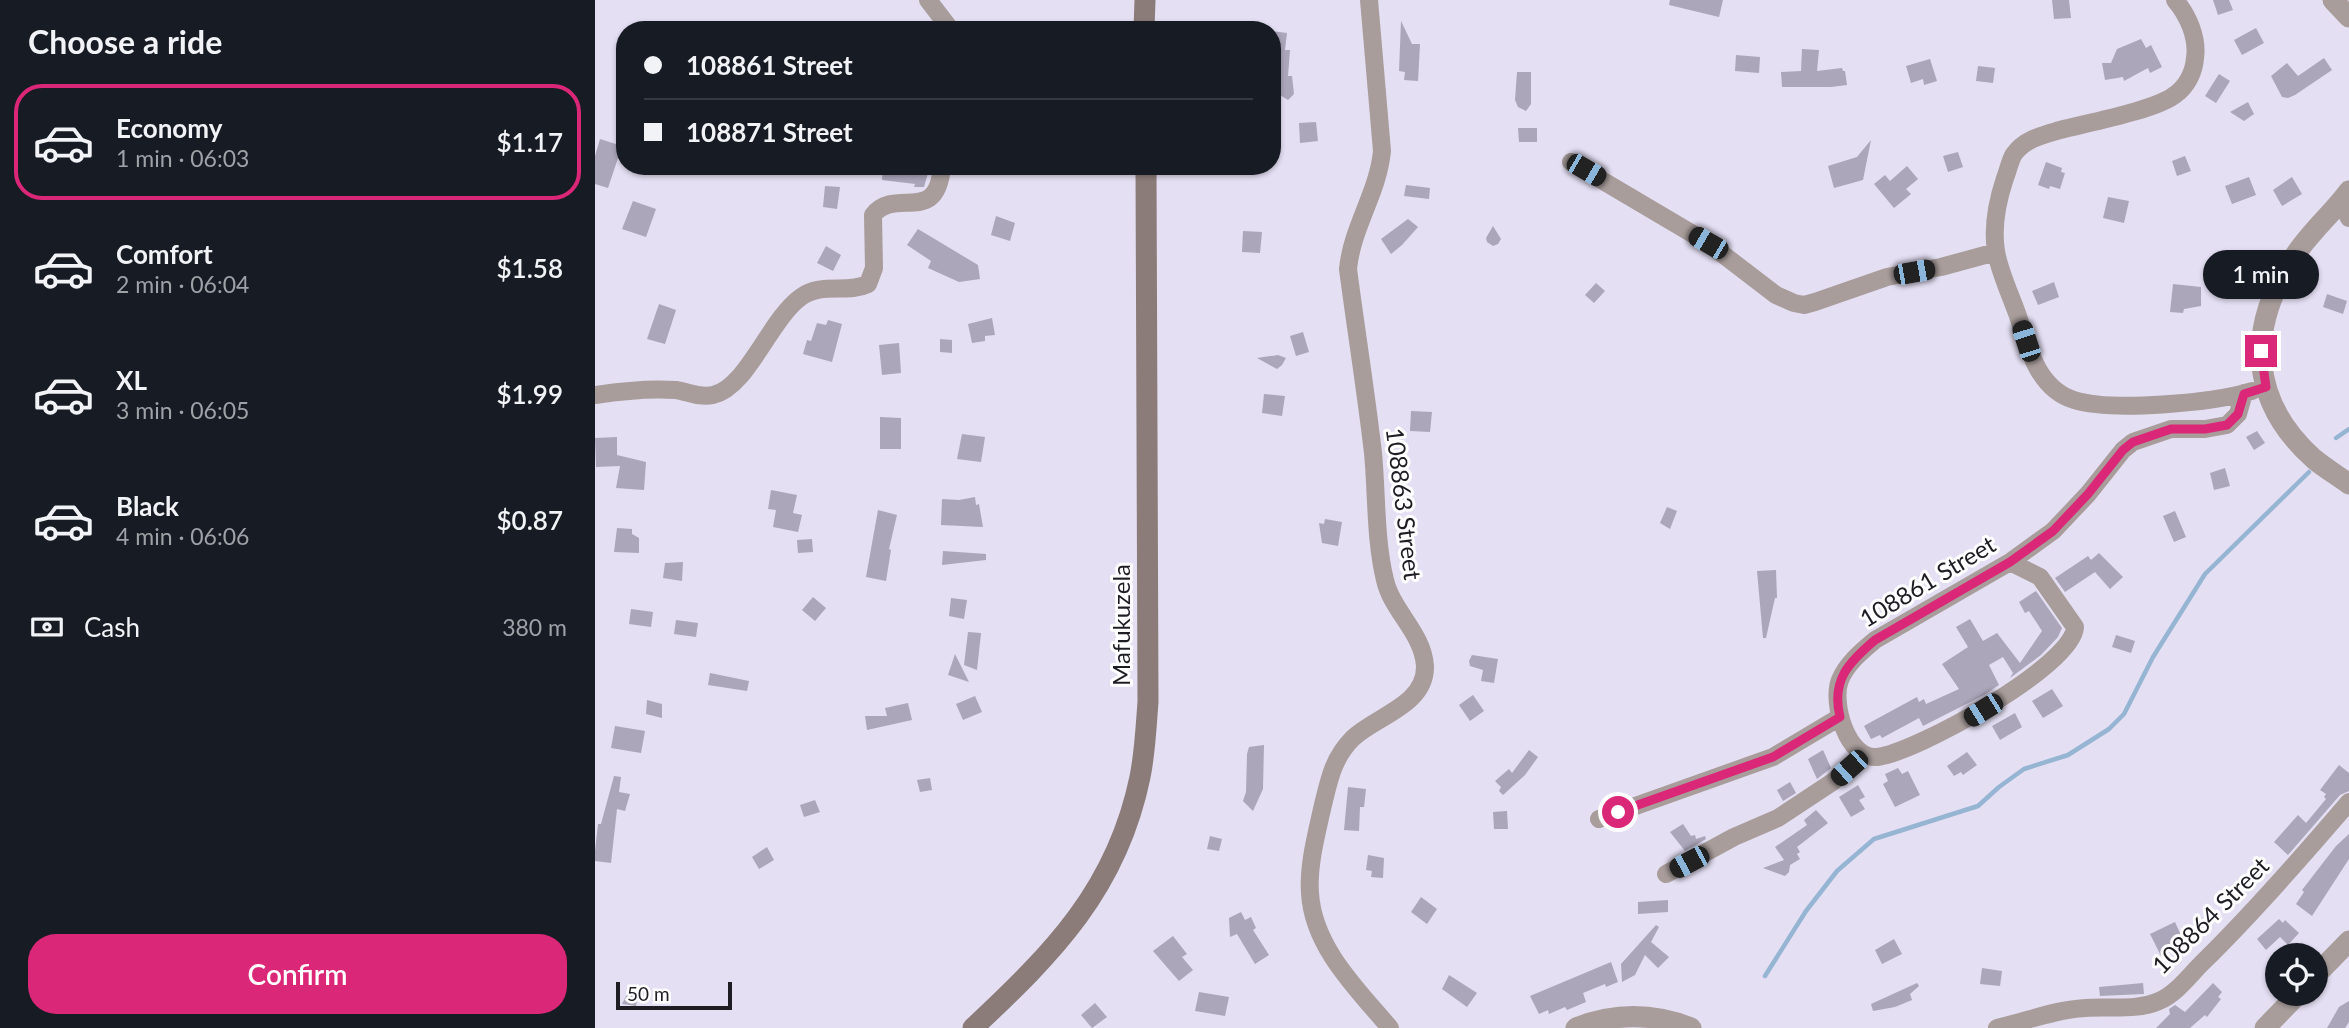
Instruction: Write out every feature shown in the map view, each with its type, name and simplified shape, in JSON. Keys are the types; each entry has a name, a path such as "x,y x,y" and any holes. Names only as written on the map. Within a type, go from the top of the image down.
{"main road":[{"path":"1144,21 1145,0"},
{"name":"Mafukuzela","path":"973,1028 1023,982 1069,930 1090,900 1109,867 1126,827 1140,776 1148,690 1146,175"}],"street":[{"path":"928,0 944,21"},
{"name":"108863 Street","path":"1369,0 1382,151 1380,170 1356,229 1348,269 1373,454 1380,554 1385,582 1395,607 1416,637 1423,653 1424,677 1417,691 1408,700 1356,735 1339,753 1331,771 1320,817 1310,893 1314,917 1326,947 1389,1028"},
{"path":"2175,0 2183,9 2197,47 2194,66 2185,85 2174,96 2156,104 2026,142 2013,155 1996,207 1996,252 2033,362 2048,383 2064,397 2083,403 2112,406 2244,394 2266,387"},
{"path":"1571,162 1708,243 1776,296 1794,303 1804,305 1887,277 1941,267 1996,252"},
{"path":"595,395 619,391 675,390 706,396 724,391 737,381 779,319 798,298 818,289 858,288 868,284 874,268 873,215 887,205 918,202 931,197 938,190 940,175"},
{"path":"2346,204 2295,254 2277,284 2267,307 2261,351 2266,387 2275,409 2289,431 2314,458 2349,484"},
{"name":"108861 Street","path":"1840,717 1836,702 1839,682 1857,656 1875,640 2010,562 2053,531 2133,442 2171,429 2205,429 2227,425 2238,414 2244,394"},
{"path":"1599,819 1773,757 1840,717 1855,748 1863,754 1877,757 1966,720 1999,700 2036,672 2075,633 2075,627 2040,577 2010,562"},
{"path":"1667,874 1778,818 1834,781 1863,754"},
{"name":"108864 Street","path":"1997,1028 2049,1013 2084,1008 2146,1006 2161,1001 2214,952 2349,802"},
{"path":"2328,963 2349,941"},
{"path":"2265,1028 2286,1006"},
{"path":"1576,1028 1613,1017 1633,1016 1656,1018 1691,1028"}],"building":[{"path":"1670,0 1723,0 1719,17 1669,5"},
{"path":"2052,0 2069,0 2071,18 2054,19"},
{"path":"2213,0 2229,0 2233,10 2218,15"},
{"path":"1401,21 1412,44 1420,44 1418,81 1404,80 1405,72 1399,71"},
{"path":"2256,28 2264,43 2242,55 2234,40"},
{"path":"1281,32 1287,33 1285,50 1290,50 1288,76 1292,76 1294,94 1288,100 1281,96"},
{"path":"2141,39 2146,48 2151,45 2162,67 2150,73 2148,68 2124,81 2123,77 2105,80 2102,63 2111,63 2117,49"},
{"path":"1802,49 1819,50 1817,71 1842,68 1847,85 1782,87 1781,72 1801,71"},
{"path":"1736,55 1760,57 1759,73 1735,71"},
{"path":"2324,58 2332,70 2295,95 2282,97 2271,76 2287,63 2298,76"},
{"path":"1930,59 1937,81 1924,85 1923,79 1911,83 1906,66"},
{"path":"1978,66 1995,68 1993,83 1976,81"},
{"path":"1517,72 1531,72 1531,104 1526,111 1518,107 1515,100"},
{"path":"2219,74 2230,81 2216,103 2205,96"},
{"path":"2248,102 2254,114 2244,121 2230,112"},
{"path":"1316,122 1318,141 1300,143 1299,123"},
{"path":"1518,128 1537,128 1537,142 1519,142"},
{"path":"600,139 616,144 616,164 608,188 595,184 595,156"},
{"path":"1871,140 1863,180 1834,188 1828,166 1857,157"},
{"path":"1958,152 1963,167 1948,172 1943,156"},
{"path":"2185,156 2191,171 2177,176 2172,161"},
{"path":"2046,162 2062,168 2061,172 2065,173 2060,189 2038,185"},
{"path":"1907,166 1918,179 1906,189 1911,194 1894,208 1874,184 1885,175 1890,181"},
{"path":"882,175 927,175 924,187 882,180"},
{"path":"2249,177 2256,195 2232,204 2225,186"},
{"path":"2292,177 2302,194 2282,206 2273,190"},
{"path":"1406,185 1430,188 1429,199 1404,196"},
{"path":"825,186 840,187 837,209 823,207"},
{"path":"2108,197 2129,201 2124,223 2103,218"},
{"path":"633,201 656,209 646,237 622,229"},
{"path":"996,216 1015,223 1010,241 991,235"},
{"path":"1408,219 1418,227 1391,254 1381,239"},
{"path":"1493,226 1501,239 1493,246 1486,238"},
{"path":"918,229 978,265 980,279 959,282 928,268 931,261 907,245"},
{"path":"1243,231 1262,232 1260,253 1242,252"},
{"path":"826,246 841,255 833,271 817,263"},
{"path":"2054,282 2059,297 2038,305 2032,291"},
{"path":"1596,283 1605,291 1594,303 1585,295"},
{"path":"2173,284 2201,287 2201,306 2184,309 2183,313 2170,312"},
{"path":"2327,294 2347,301 2343,314 2323,307"},
{"path":"659,304 676,310 665,344 647,339"},
{"path":"992,318 995,335 985,336 985,341 972,343 968,324"},
{"path":"828,320 842,324 832,362 803,354 807,340 811,341 817,323 826,325"},
{"path":"1303,332 1309,352 1296,356 1290,336"},
{"path":"940,339 952,340 952,353 940,352"},
{"path":"899,343 901,373 882,375 879,345"},
{"path":"1278,355 1286,358 1277,369 1257,358"},
{"path":"1264,394 1285,396 1282,416 1262,413"},
{"path":"1411,411 1432,412 1430,432 1410,431"},
{"path":"880,417 901,418 901,449 880,449"},
{"path":"2257,431 2265,443 2254,450 2246,437"},
{"path":"962,434 985,437 981,462 957,459"},
{"path":"617,437 617,455 646,462 644,490 616,488 620,466 596,467 595,438"},
{"path":"2225,468 2230,486 2214,490 2210,473"},
{"path":"771,490 797,495 793,513 802,515 798,532 773,527 776,510 768,509"},
{"path":"975,497 983,527 941,525 942,499"},
{"path":"1667,507 1677,511 1670,529 1660,523"},
{"path":"878,510 897,515 889,549 886,581 866,577"},
{"path":"2175,511 2186,537 2174,542 2163,516"},
{"path":"1325,519 1342,522 1338,546 1322,543 1319,523 1324,524"},
{"path":"617,528 632,529 632,534 639,538 639,553 614,552"},
{"path":"812,539 813,552 798,553 797,540"},
{"path":"943,551 986,554 986,560 942,565"},
{"path":"2099,553 2123,577 2110,589 2095,572 2065,592 2055,578 2088,556 2091,560"},
{"path":"683,562 682,581 663,578 665,563"},
{"path":"1776,570 1777,598 1766,638 1763,638 1757,571"},
{"path":"2036,591 2062,628 2058,637 2041,655 2010,678 2013,673 2003,657 1989,665 1999,685 1984,695 1923,726 1919,718 1882,738 1880,735 1871,739 1864,726 1871,722 1917,697 1919,702 1924,699 1926,704 1959,689 1942,664 1968,647 1956,627 1970,619 1983,641 1997,633 2020,663 2042,631 2029,611 2025,613 2019,602"},
{"path":"813,597 826,608 815,621 802,610"},
{"path":"951,598 967,600 964,619 949,616"},
{"path":"631,609 653,612 651,627 629,624"},
{"path":"676,620 698,623 696,637 674,634"},
{"path":"968,632 981,633 977,670 964,665"},
{"path":"2116,635 2135,641 2131,653 2112,647"},
{"path":"955,654 969,682 948,675"},
{"path":"1472,655 1498,659 1494,683 1481,681 1483,670 1470,666"},
{"path":"710,673 749,681 747,691 708,685"},
{"path":"2052,689 2063,706 2043,718 2032,701"},
{"path":"1473,695 1484,711 1470,721 1459,705"},
{"path":"975,696 982,712 963,720 956,704"},
{"path":"647,700 662,704 662,718 646,714"},
{"path":"908,703 912,720 867,730 865,716 887,716 885,708"},
{"path":"2015,713 2022,727 2000,740 1992,726"},
{"path":"615,726 645,731 641,753 611,748"},
{"path":"1264,745 1263,789 1253,811 1243,801 1246,792 1247,754 1249,747"},
{"path":"1529,750 1538,757 1525,775 1503,795 1499,791 1501,787 1495,781 1509,769 1512,773"},
{"path":"1823,750 1831,768 1817,779 1808,759"},
{"path":"1967,752 1977,765 1963,775 1961,772 1954,776 1947,766"},
{"path":"2339,765 2349,773 2349,791 2340,795 2288,855 2274,842 2298,815 2306,823 2326,799 2326,794 2320,790"},
{"path":"1898,768 1902,774 1908,771 1920,795 1895,807 1883,784 1888,781 1885,774"},
{"path":"614,776 621,777 619,792 630,794 625,811 617,809 611,863 595,861 598,824 601,824"},
{"path":"930,778 932,790 920,792 917,780"},
{"path":"1790,782 1796,793 1783,801 1777,790"},
{"path":"1858,785 1865,797 1859,800 1865,809 1851,817 1839,797"},
{"path":"1348,787 1366,789 1364,807 1360,807 1359,831 1344,830"},
{"path":"815,800 820,812 804,817 800,805"},
{"path":"1816,810 1828,823 1797,847 1800,859 1790,865 1789,872 1785,876 1763,868 1784,860 1775,847 1807,825 1804,820"},
{"path":"1507,811 1508,829 1494,829 1493,812"},
{"path":"1683,824 1691,836 1695,835 1696,839 1705,836 1706,839 1685,851 1670,832"},
{"path":"2349,834 2349,859 2312,916 2296,904 2304,892 2302,890 2336,846"},
{"path":"1210,836 1222,839 1219,851 1207,849"},
{"path":"767,847 774,860 759,869 752,857"},
{"path":"1368,855 1384,858 1383,878 1371,877 1372,871 1366,870"},
{"path":"1421,897 1437,909 1427,924 1411,912"},
{"path":"1668,900 1668,912 1638,914 1638,902"},
{"path":"1241,912 1245,920 1251,917 1256,928 1253,930 1269,955 1255,964 1237,934 1230,937 1229,918"},
{"path":"2279,919 2283,923 2285,920 2299,933 2290,943 2280,937 2274,943 2265,943 2265,949 2257,939"},
{"path":"2175,922 2185,944 2161,956 2150,934"},
{"path":"1656,925 1659,927 1651,942 1669,957 1658,968 1645,955 1635,975 1622,982 1621,964"},
{"path":"1173,936 1187,954 1182,957 1193,970 1179,981 1153,951"},
{"path":"1894,939 1902,954 1882,964 1875,950"},
{"path":"1611,962 1618,982 1583,993 1586,1002 1567,1010 1565,1007 1549,1014 1548,1010 1539,1014 1530,996"},
{"path":"1982,968 2002,971 2000,986 1980,984"},
{"path":"1449,975 1477,993 1467,1007 1442,989"},
{"path":"1917,983 1919,986 1910,994 1912,1000 1895,1007 1873,1011 1871,1004"},
{"path":"2143,983 2144,994 2100,996 2099,987"},
{"path":"2213,983 2222,992 2218,997 2221,999 2207,1017 2205,1015 2190,1028 2156,1028 2170,1014 2169,1009 2175,1005 2185,1012"},
{"path":"628,992 638,994 636,1006 622,1004"},
{"path":"1199,992 1229,997 1225,1016 1195,1011"},
{"path":"2349,1001 2349,1022 2345,1028 2327,1028 2339,1007"},
{"path":"1095,1003 1107,1017 1092,1028 1081,1015"}],"waterway":[{"path":"2336,438 2349,429"},
{"path":"1765,976 1806,911 1837,871 1874,839 1978,806 2024,769 2068,755 2109,729 2124,714 2153,657 2205,574 2309,472"}],"route":[{"path":"1618,812 1773,757 1840,717 1836,702 1839,682 1857,656 1875,640 2010,562 2053,531 2133,442 2171,429 2205,429 2227,425 2238,414 2244,394 2266,387 2261,351"}]}
